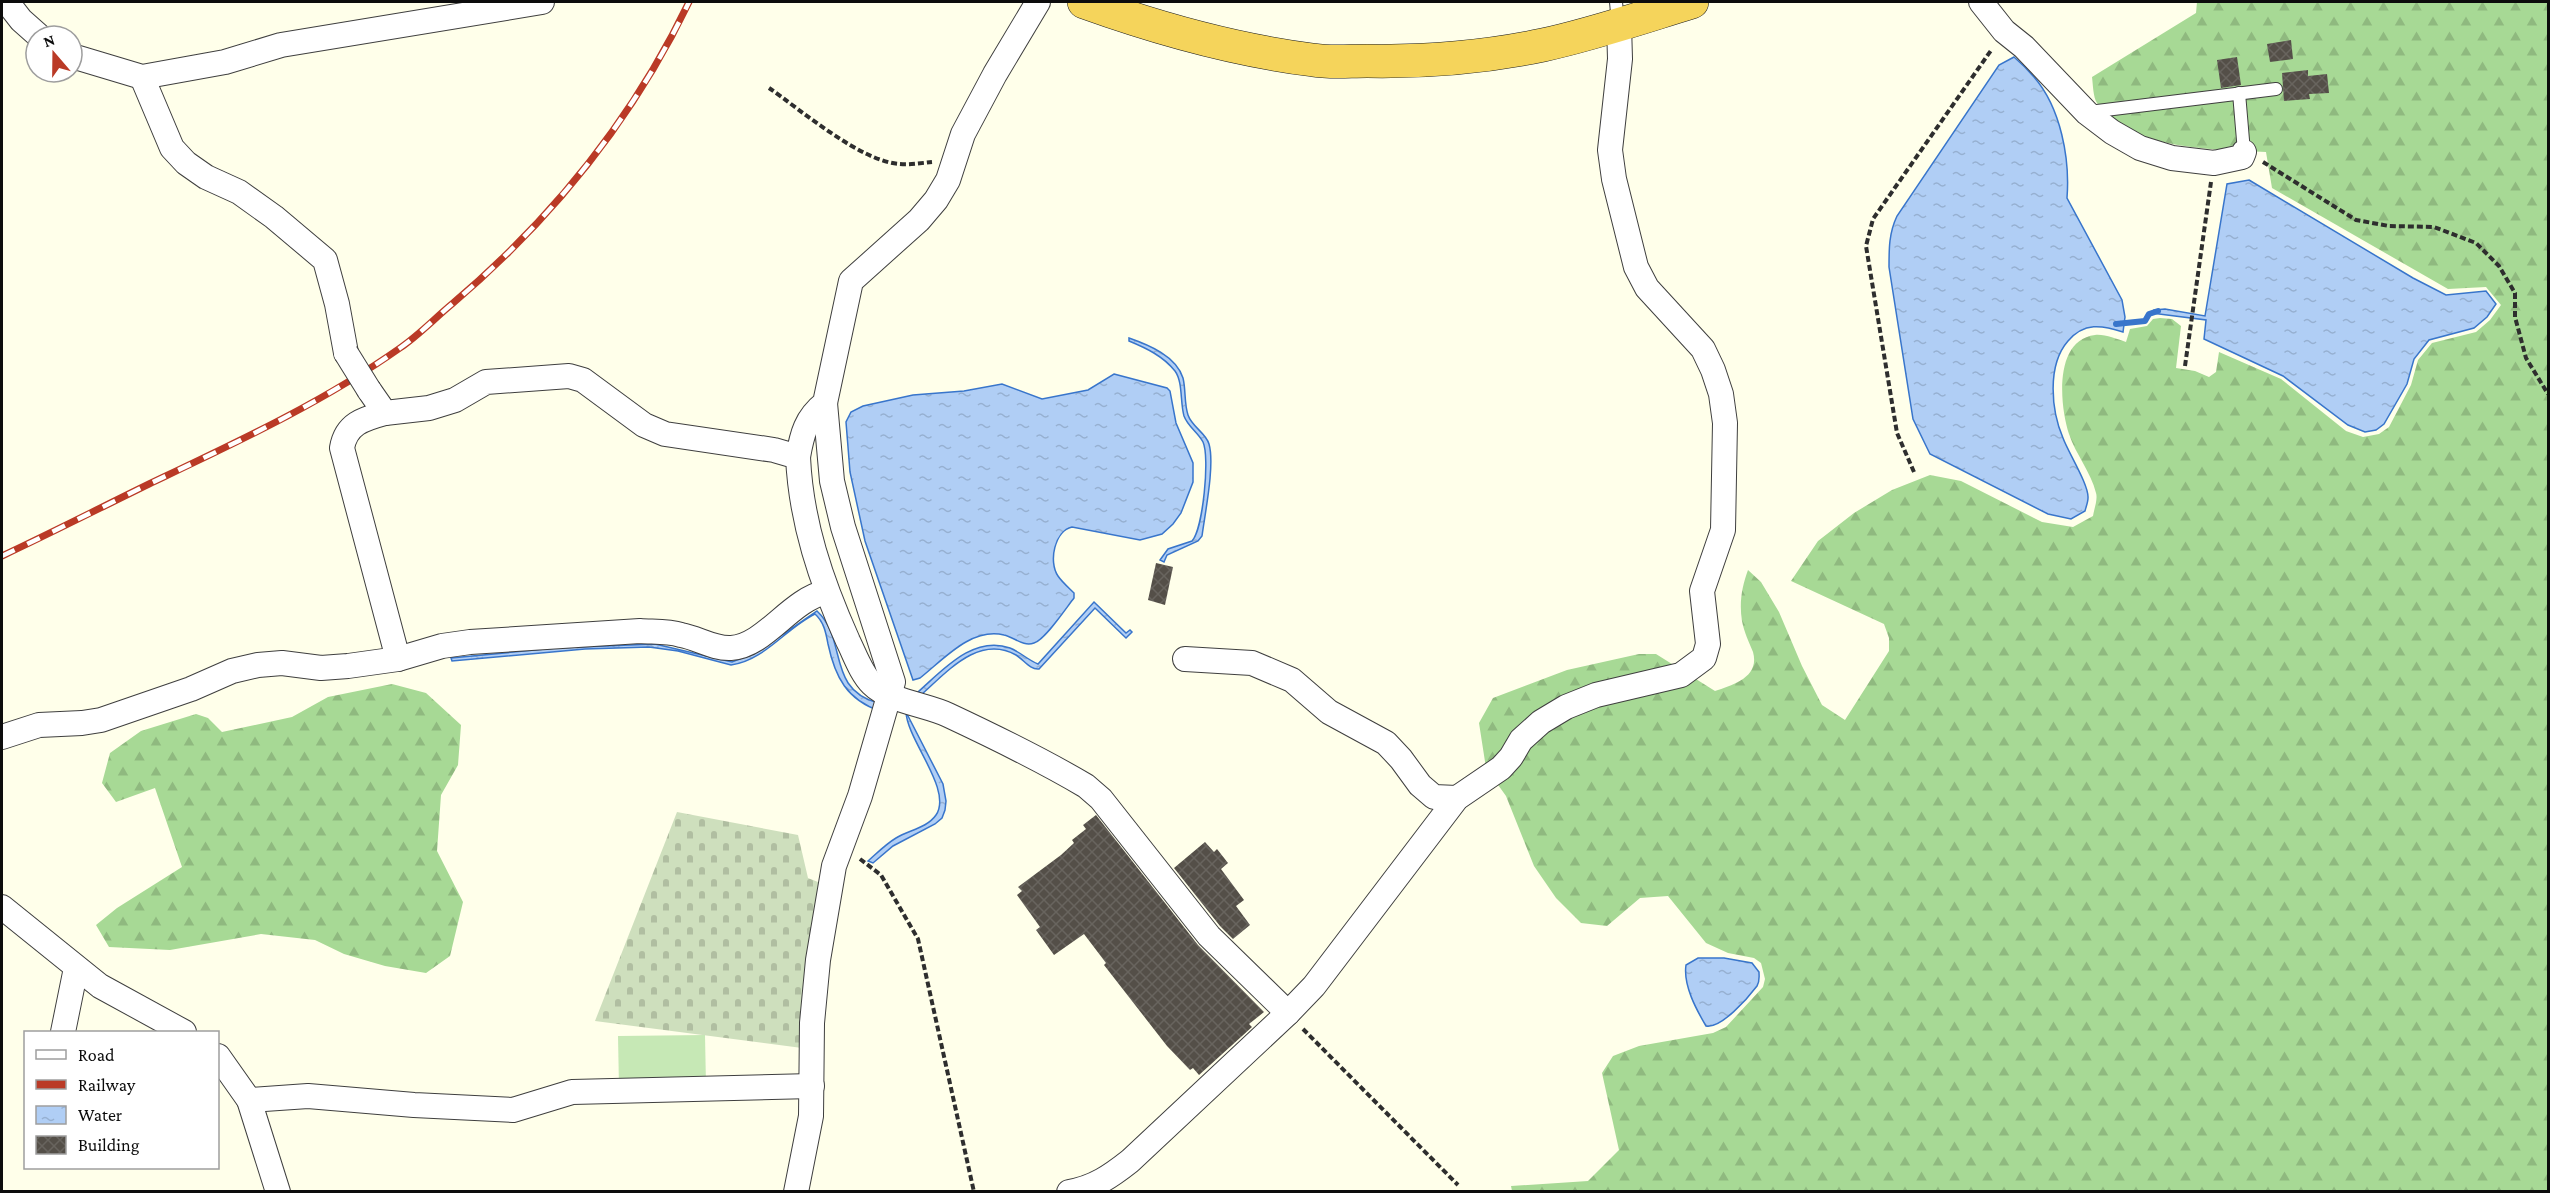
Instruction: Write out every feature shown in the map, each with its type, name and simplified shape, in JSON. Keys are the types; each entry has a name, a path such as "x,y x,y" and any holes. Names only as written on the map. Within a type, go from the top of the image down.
{"highway":[{"path":"1084,2 1149,25 1227,46 1315,61 1402,62 1485,55 1543,45 1618,19 1692,2"}],"street":[{"path":"7,2 26,24"},
{"path":"84,60 142,77 225,62 281,45 542,2"},
{"path":"1981,2 2004,31 2024,47 2088,113 2112,132 2140,148 2172,158 2214,163 2242,157 2244,152"},
{"path":"796,1191 812,1116 812,1023 818,960 834,866 860,796 891,695 892,682 843,527 832,481 825,403 851,281 912,227 930,207 948,180 968,124 1034,7"},
{"path":"1078,1191 1104,1181 1130,1161 1288,1013 1314,986 1457,798 1501,768 1521,740 1541,722 1566,707 1596,695 1681,675 1704,658 1708,644 1702,591 1723,530 1725,423 1721,394 1703,349 1647,288 1636,267 1614,179 1610,150 1620,59 1618,19"},
{"path":"142,77 172,148 186,163 206,177 239,192 274,217 326,260 338,304 346,353 385,413"},
{"path":"398,659 342,448 344,436 352,425 385,413 429,408 455,400 486,382 569,376 583,380 644,425 665,434 774,450 798,457"},
{"path":"825,403 813,412 803,430 798,457 799,490 808,534 826,592 865,676 873,686 891,695 946,714 1086,786 1101,799 1209,936 1288,1013"},
{"path":"2,737 39,725 101,720 191,689 232,671 258,664 282,663 334,667 398,659 442,646 470,642 640,632 683,635 716,647 732,648 764,632 798,604 816,594 826,592"},
{"path":"1185,659 1252,663 1292,680 1329,712 1386,743 1420,785 1434,797 1457,798"},
{"path":"2,907 110,993 182,1031"},
{"path":"63,1031 76,968"},
{"path":"219,1057 249,1100 278,1191"},
{"path":"249,1100 308,1096 414,1106 513,1110 572,1092 812,1086"}],"lane":[{"path":"2088,113 2276,89"},
{"path":"2239,93 2244,152"}],"path":[{"path":"1914,472 1897,433 1866,246 1873,219 2004,31"},
{"path":"769,88 842,140 874,157 898,164 954,160"},
{"path":"2244,152 2278,169 2356,220 2389,226 2434,227 2476,243 2499,266 2515,293 2515,317 2526,358 2548,394"},
{"path":"2185,366 2214,163"},
{"path":"841,844 881,875 918,939 974,1191"},
{"path":"1288,1013 1458,1185"}],"green space":[{"path":"2197,2 2548,2 2548,1191 1512,1191 1511,1186 1588,1181 1619,1150 1602,1073 1613,1056 1639,1046 1713,1033 1726,1027 1763,987 1765,979 1761,963 1754,958 1728,953 1706,943 1668,896 1640,898 1607,926 1581,923 1556,898 1534,866 1506,796 1486,768 1479,723 1493,698 1567,670 1639,654 1656,654 1715,691 1737,683 1749,674 1754,661 1741,614 1744,582 1748,570 1761,582 1779,612 1822,705 1845,720 1889,651 1889,638 1884,624 1791,581 1818,541 1854,513 1892,490 1930,475 1961,481 2042,522 2073,527 2093,516 2096,493 2069,434 2063,408 2063,376 2066,361 2072,349 2081,340 2099,335 2126,342 2130,329 2147,326 2153,319 2172,319 2181,326 2176,368 2195,371 2209,377 2216,372 2219,352 2281,379 2346,431 2363,437 2379,434 2389,427 2411,385 2418,360 2432,343 2476,332 2490,320 2501,305 2486,287 2448,289 2272,188 2266,152 2199,148 2175,144 2152,139 2112,119 2097,103 2092,77 2196,13"},
{"path":"392,684 426,693 461,725 458,765 441,795 437,851 463,902 450,956 426,973 385,966 344,954 315,940 261,934 170,950 109,947 96,925 117,908 182,867 155,788 116,802 102,783 110,753 141,731 196,714 208,718 222,732 292,717 328,697"},
{"path":"677,812 798,835 808,878 823,884 802,1048 595,1021"},
{"path":"705,1035 706,1086 619,1088 618,1036"}],"water":[{"path":"2014,57 2034,77 2051,104 2062,134 2065,151 2067,198 2122,300 2125,317 2123,332 2101,327 2080,331 2068,341 2057,362 2053,388 2056,414 2063,438 2085,485 2088,498 2085,511 2071,519 2048,514 1930,454 1913,419 1889,267 1889,247 1897,216 1999,65"},
{"path":"2249,180 2413,278 2446,295 2486,291 2496,304 2487,317 2474,328 2429,340 2414,359 2407,384 2384,424 2376,430 2365,432 2348,425 2283,376 2204,339 2206,320 2151,313 2154,310 2165,309 2205,316 2227,184"},
{"path":"1129,338 1161,352 1179,370 1184,383 1188,415 1207,440 1211,453 1202,536 1198,541 1167,555 1164,562 1160,560 1168,549 1192,541 1196,534 1204,493 1205,450 1201,438 1184,416 1178,376 1175,371 1160,357 1129,341"},
{"path":"1114,374 1167,388 1170,391 1176,423 1193,463 1193,482 1181,513 1162,534 1140,540 1072,527 1066,530 1057,540 1054,563 1058,576 1074,593 1074,598 1039,641 1030,644 1004,635 980,636 958,647 920,678 913,680 865,541 850,472 846,422 851,412 863,406 913,395 964,391 1002,384 1042,399 1088,390"},
{"path":"1094,602 1126,633 1130,630 1132,632 1126,638 1095,608 1039,669 1030,666 1016,655 1002,650 989,649 964,659 921,695 918,692 948,665 971,650 984,646 996,645 1010,648 1038,664"},
{"path":"817,611 832,636 844,675 851,687 862,696 878,703 880,711 859,701 844,686 834,667 824,628 815,614 764,651 743,662 731,665 678,651 649,647 585,649 452,661 451,658 556,648 655,644 732,662 757,652"},
{"path":"906,712 943,784 945,810 942,818 935,824 893,846 873,863 868,861 901,835 923,826 932,819 940,805 939,792 908,723"},
{"path":"1698,958 1724,958 1752,963 1759,972 1758,984 1747,998 1734,1012 1712,1026 1706,1026 1691,997 1686,981 1686,965"}],"building":[{"path":"2291,40 2293,59 2270,62 2267,44"},
{"path":"2237,57 2241,85 2221,88 2217,60"},
{"path":"2308,70 2308,76 2327,74 2329,93 2309,94 2310,99 2284,101 2282,73"},
{"path":"1156,563 1173,567 1165,605 1148,600"},
{"path":"1096,815 1198,945 1264,1012 1249,1024 1252,1027 1199,1075 1193,1068 1190,1070 1167,1046 1104,965 1106,963 1084,934 1054,955 1036,930 1040,927 1017,895 1022,891 1018,887 1074,843 1072,840 1086,829 1083,825"},
{"path":"1205,842 1214,852 1217,849 1228,863 1221,869 1244,900 1236,906 1250,925 1233,939 1174,868"}],"waterway":[{"path":"2116,324 2145,321 2149,314 2158,311"}],"railway":[{"path":"2,556 278,421 340,387 414,338 523,238 587,165 616,127 642,87 689,2"}]}
